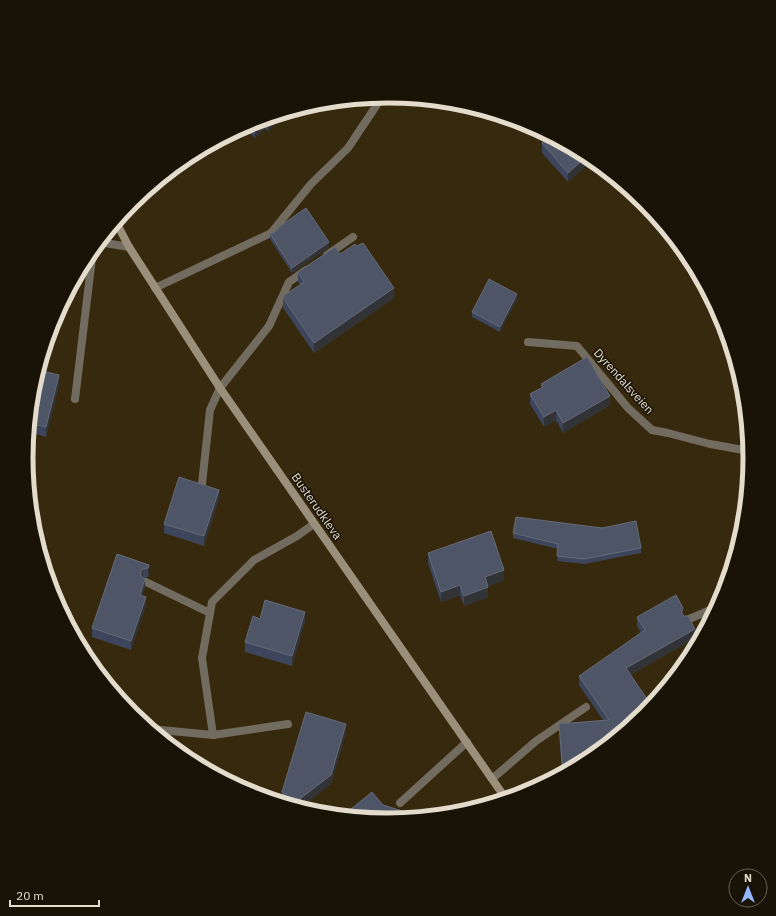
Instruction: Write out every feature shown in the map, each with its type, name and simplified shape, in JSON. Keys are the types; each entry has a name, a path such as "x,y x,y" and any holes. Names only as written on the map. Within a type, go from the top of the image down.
{"street":[{"name":"Busterudkleva","path":"119,227 129,247 220,388 502,794"}],"lane":[{"path":"156,288 271,233 310,184 348,148 378,103"},
{"path":"202,484 210,410 220,388 269,326 289,282 354,237"},
{"path":"105,243 129,247"},
{"path":"75,400 91,264"},
{"name":"Dyrendalsveien","path":"528,342 577,346 628,408 652,430 710,444 743,450"},
{"path":"213,735 202,658 212,602 254,560 297,536 314,524"},
{"path":"146,582 210,613"},
{"path":"687,620 708,611"},
{"path":"492,779 536,741 586,707"},
{"path":"160,730 213,735 288,724"},
{"path":"400,804 467,742"}],"building":[{"path":"545,140 582,161 568,173 542,143"},
{"path":"306,208 329,242 292,268 270,234 275,232 280,226"},
{"path":"363,243 394,288 314,343 283,298 304,282 298,272 335,247 340,254 355,244 357,246"},
{"path":"489,279 517,294 500,327 472,312"},
{"path":"587,357 610,396 563,423 556,410 544,417 530,394 543,387 541,384"},
{"path":"44,371 59,375 46,427 35,424"},
{"path":"179,477 219,490 204,536 164,524"},
{"path":"516,517 602,528 636,521 641,548 584,559 557,556 558,544 513,533"},
{"path":"491,531 504,570 485,577 488,587 464,596 460,585 441,592 428,553"},
{"path":"117,554 149,565 148,568 141,571 141,576 145,579 140,595 146,597 131,641 92,628"},
{"path":"676,595 683,608 682,614 684,616 688,616 695,629 626,668 648,700 604,740 562,766 559,724 609,720 579,676 645,630 637,617"},
{"path":"265,600 305,612 292,656 245,642 253,616 260,619"},
{"path":"306,712 346,724 331,775 297,801 287,798 282,792"},
{"path":"372,792 383,805 406,812 365,812 353,811 351,809"}]}
